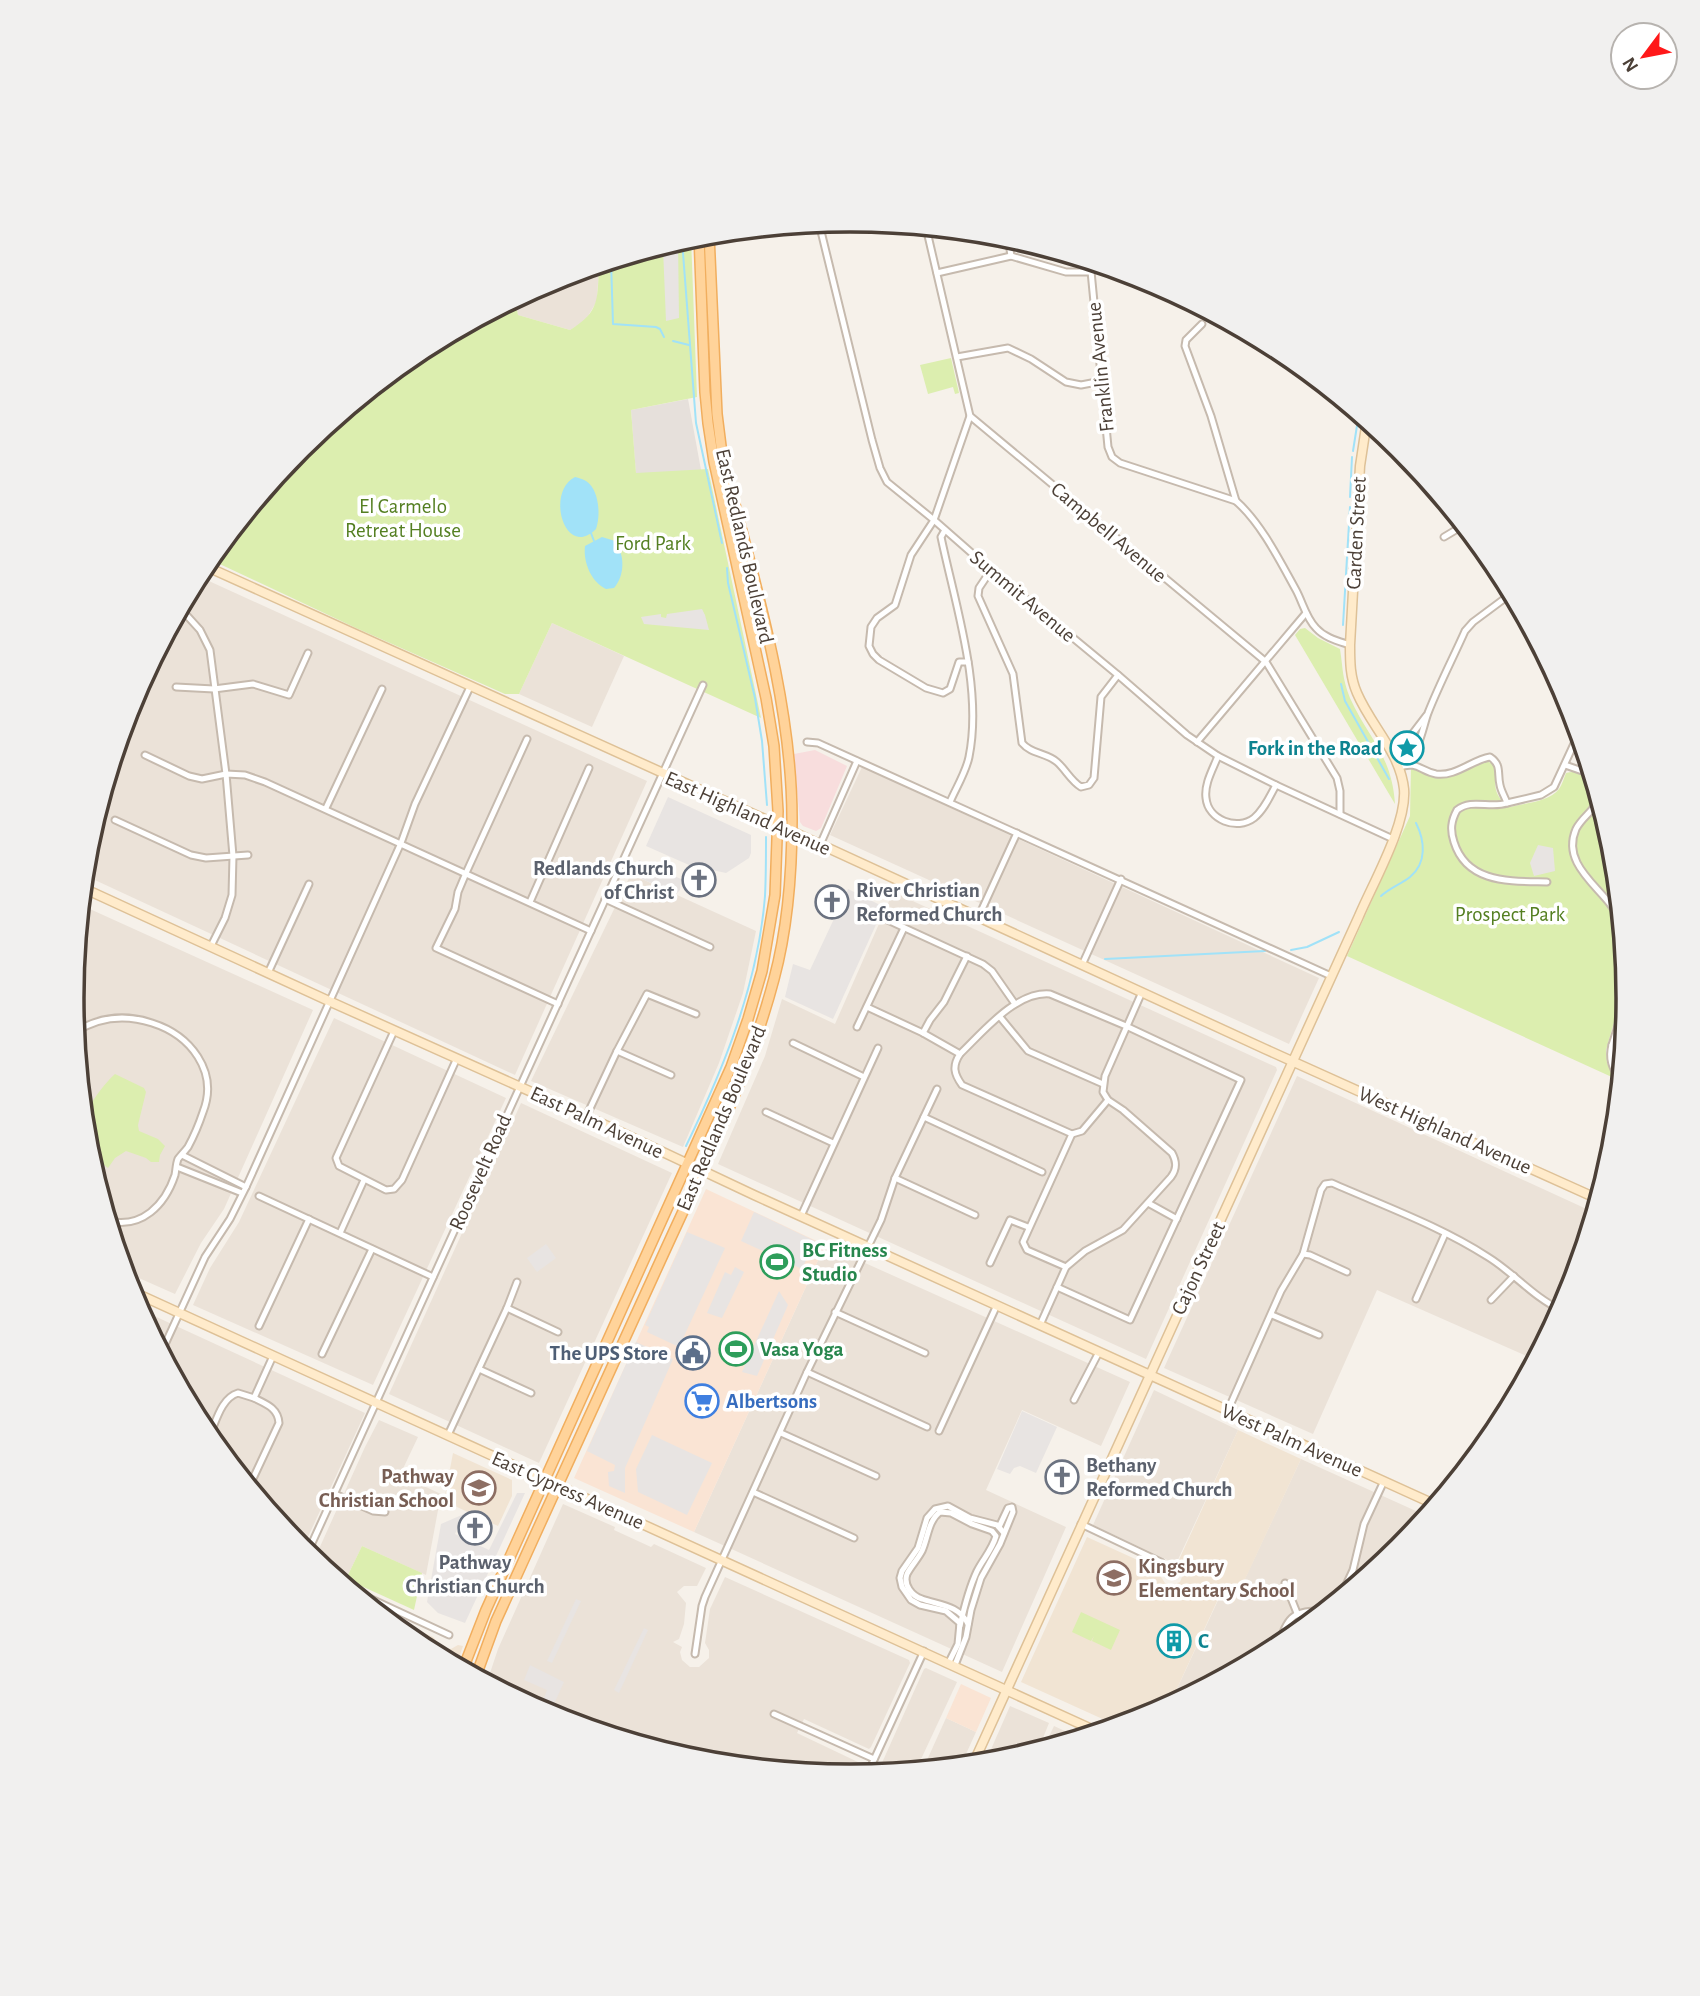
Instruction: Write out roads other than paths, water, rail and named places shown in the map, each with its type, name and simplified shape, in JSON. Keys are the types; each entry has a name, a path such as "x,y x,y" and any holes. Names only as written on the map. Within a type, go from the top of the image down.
{"main road":[{"name":"East Redlands Boulevard","path":"479,1668 496,1621 701,1171 754,1047 775,976 785,919 791,831 789,764 781,700 720,441 710,246"},
{"name":"East Redlands Boulevard","path":"466,1661 486,1609 732,1067 762,971 775,895 778,825 774,746 708,424 700,247"}],"street":[{"name":"Summit Avenue","path":"822,233 880,468 887,482 1197,742 1218,756 1276,785 1393,839"},
{"path":"928,237 970,416 934,520 911,555 895,605 877,618 871,627 869,646 879,660 926,688 943,693 950,689 959,662 968,662"},
{"path":"1010,249 1011,256"},
{"path":"937,273 1011,256 1066,272 1091,272"},
{"name":"Franklin Avenue","path":"1091,272 1108,447 1112,457 1120,463 1236,501"},
{"path":"1202,324 1186,340 1185,346 1211,416 1236,501 1248,512 1257,526 1314,627 1326,637 1350,645 1352,678 1356,690 1390,749 1413,733 1428,714"},
{"path":"957,357 1008,348 1031,359 1066,382 1081,385 1102,382"},
{"name":"Campbell Avenue","path":"970,416 1266,662 1337,778 1340,814"},
{"name":"Garden Street","path":"1350,645 1360,466 1365,431"},
{"path":"945,530 941,537 968,662 972,722 969,759 950,802"},
{"path":"1444,537 1456,530"},
{"name":"East Highland Avenue","path":"214,570 1292,1061"},
{"path":"991,570 979,588 978,596 1013,674 1022,743 1056,761 1075,783 1082,787 1089,785 1094,778 1101,697 1118,675"},
{"path":"1399,767 1412,756 1465,631 1473,621 1503,599"},
{"path":"1197,742 1306,613"},
{"path":"187,616 200,631 210,650 226,774 233,856 232,895 225,918 211,946"},
{"path":"176,687 214,689 253,684 289,695 308,653"},
{"name":"Roosevelt Road","path":"312,1544 703,685"},
{"path":"166,1342 205,1257 230,1219 244,1190 331,1002 401,843 415,804 470,687"},
{"path":"326,808 382,689"},
{"path":"527,739 466,873 455,909 436,948 558,1004"},
{"path":"807,742 818,743 1331,976"},
{"path":"1547,882 1511,880 1489,876 1469,868 1459,855 1450,828 1457,810 1468,804 1491,806 1549,791 1555,787 1573,747"},
{"name":"Cajon Street","path":"978,1752 1393,839 1403,810 1404,790 1399,767 1390,749"},
{"path":"145,755 189,776 202,779 226,774 245,775 265,782 591,931"},
{"path":"1218,756 1207,785 1206,801 1214,814 1226,822 1243,823 1254,817 1276,785"},
{"path":"1399,767 1411,764 1434,774 1444,774 1490,757 1495,760 1500,771 1500,785 1507,803"},
{"path":"820,845 857,761"},
{"path":"1565,765 1581,770"},
{"path":"530,902 589,768"},
{"path":"1592,811 1576,830 1574,850 1587,880 1610,903"},
{"path":"115,820 191,855 206,858 248,855"},
{"path":"978,918 1017,833"},
{"path":"1082,965 1121,879"},
{"path":"268,974 309,884"},
{"name":"East Palm Avenue","path":"92,892 1149,1374"},
{"path":"605,899 710,947"},
{"path":"881,917 990,969 1015,1004"},
{"path":"857,1027 904,928"},
{"path":"923,1034 944,1002 967,956"},
{"path":"1040,1325 1066,1267 1085,1251 1123,1230 1174,1173 1175,1157 1172,1153 1102,1092 1142,992"},
{"path":"586,1117 647,994 696,1014"},
{"path":"1057,1287 1130,1320 1241,1080 1050,994 1033,995 1015,1004 960,1054 954,1069 962,1085 1072,1134"},
{"path":"867,1007 960,1054"},
{"path":"85,1027 106,1019 131,1017 174,1032 196,1053 208,1082 204,1111 187,1148 178,1160 165,1197 155,1210 141,1219 118,1222"},
{"path":"1000,1017 1028,1051 1103,1084"},
{"path":"394,1031 335,1158 339,1166 386,1190 399,1185 457,1058"},
{"path":"1612,1065 1610,1060 1614,1036"},
{"path":"793,1043 864,1077"},
{"path":"801,1216 878,1048"},
{"path":"617,1051 671,1075"},
{"name":"West Highland Avenue","path":"1292,1061 1590,1195"},
{"path":"695,1654 702,1606 807,1372 881,1220 895,1178 937,1089"},
{"path":"1066,1267 1024,1248 1023,1242 1072,1134 1082,1130 1108,1100"},
{"path":"766,1112 833,1143"},
{"path":"924,1118 1042,1172"},
{"path":"182,1155 244,1190"},
{"path":"177,1167 244,1190"},
{"path":"895,1178 975,1215"},
{"path":"340,1233 365,1180"},
{"path":"1228,1411 1288,1277 1303,1254 1325,1184 1332,1183 1445,1234 1488,1257 1535,1296 1551,1305"},
{"path":"259,1196 433,1277"},
{"path":"1148,1203 1177,1219"},
{"path":"259,1325 309,1219"},
{"path":"990,1263 1010,1220 1028,1227"},
{"path":"1416,1299 1445,1234"},
{"path":"322,1354 372,1248"},
{"path":"1303,1254 1347,1272"},
{"path":"1491,1300 1514,1276"},
{"path":"448,1435 517,1282"},
{"name":"East Cypress Avenue","path":"145,1297 1085,1726"},
{"path":"939,1431 997,1305"},
{"path":"507,1308 558,1332"},
{"path":"835,1312 925,1353"},
{"path":"1272,1315 1319,1335"},
{"path":"1074,1400 1099,1352"},
{"path":"254,1398 273,1356"},
{"path":"479,1369 531,1393"},
{"path":"807,1372 927,1427"},
{"name":"West Palm Avenue","path":"1149,1374 1428,1501"},
{"path":"214,1425 224,1403 230,1396 238,1393 254,1398 278,1415 279,1423 253,1478"},
{"path":"780,1433 876,1476"},
{"path":"1349,1579 1364,1524 1384,1481"},
{"path":"753,1492 854,1538"},
{"path":"335,1494 373,1511 385,1512"},
{"path":"960,1626 956,1618 946,1611 920,1605 908,1597 900,1581 902,1572 918,1548 929,1515 940,1507 948,1506 970,1518 999,1527 1004,1533"},
{"path":"1012,1507 1013,1512 1004,1533 981,1578 961,1652 952,1664 962,1614 977,1572 989,1554 1008,1508 1012,1507"},
{"path":"968,1624 962,1614 946,1605 922,1599 914,1594 908,1588 907,1575 921,1554 932,1521 940,1512 948,1512 989,1530 996,1536"},
{"path":"1081,1524 1161,1562 1173,1573"},
{"path":"1285,1583 1297,1613"},
{"path":"382,1604 449,1634"},
{"path":"1285,1629 1297,1613 1311,1610"},
{"path":"872,1763 924,1651"},
{"path":"774,1714 874,1759"}],"water":[{"path":"575,477 590,485 598,503 596,529 585,536 575,536 568,530 560,508 566,485"},
{"path":"602,537 615,541 621,552 622,571 614,588 606,589 596,582 587,565 585,546"}],"waterway":[{"path":"683,251 696,423 722,543"},
{"path":"611,271 613,324 656,327 664,337"},
{"path":"673,341 689,345"},
{"path":"1353,451 1357,424"},
{"path":"1350,497 1352,457"},
{"path":"1343,625 1350,507"},
{"path":"591,533 594,541"},
{"path":"727,568 728,583 755,698 762,741 767,805"},
{"path":"1341,684 1345,701 1389,779"},
{"path":"1381,896 1410,877 1422,859 1423,844 1416,823"},
{"path":"686,1146 726,1056 747,993 761,929 765,896 766,837"},
{"path":"1291,950 1307,947 1339,932"},
{"path":"1105,959 1265,951"}],"place":[{"name":"Fork in the Road","path":"1407,748"},
{"name":"Redlands Church of Christ","path":"699,880"},
{"name":"River Christian Reformed Church","path":"832,902"},
{"name":"BC Fitness Studio","path":"777,1262"},
{"name":"Vasa Yoga","path":"736,1349"},
{"name":"The UPS Store","path":"693,1353"},
{"name":"Albertsons","path":"702,1401"},
{"name":"Bethany Reformed Church","path":"1062,1477"},
{"name":"Pathway Christian School","path":"479,1488"},
{"name":"Pathway Christian Church","path":"475,1528"},
{"name":"Kingsbury Elementary School","path":"1114,1578"},
{"name":"C","path":"1174,1641"}],"park label":[{"name":"El Carmelo Retreat House","path":"403,518"},
{"name":"Ford Park","path":"653,543"},
{"name":"Prospect Park","path":"1510,914"}]}
